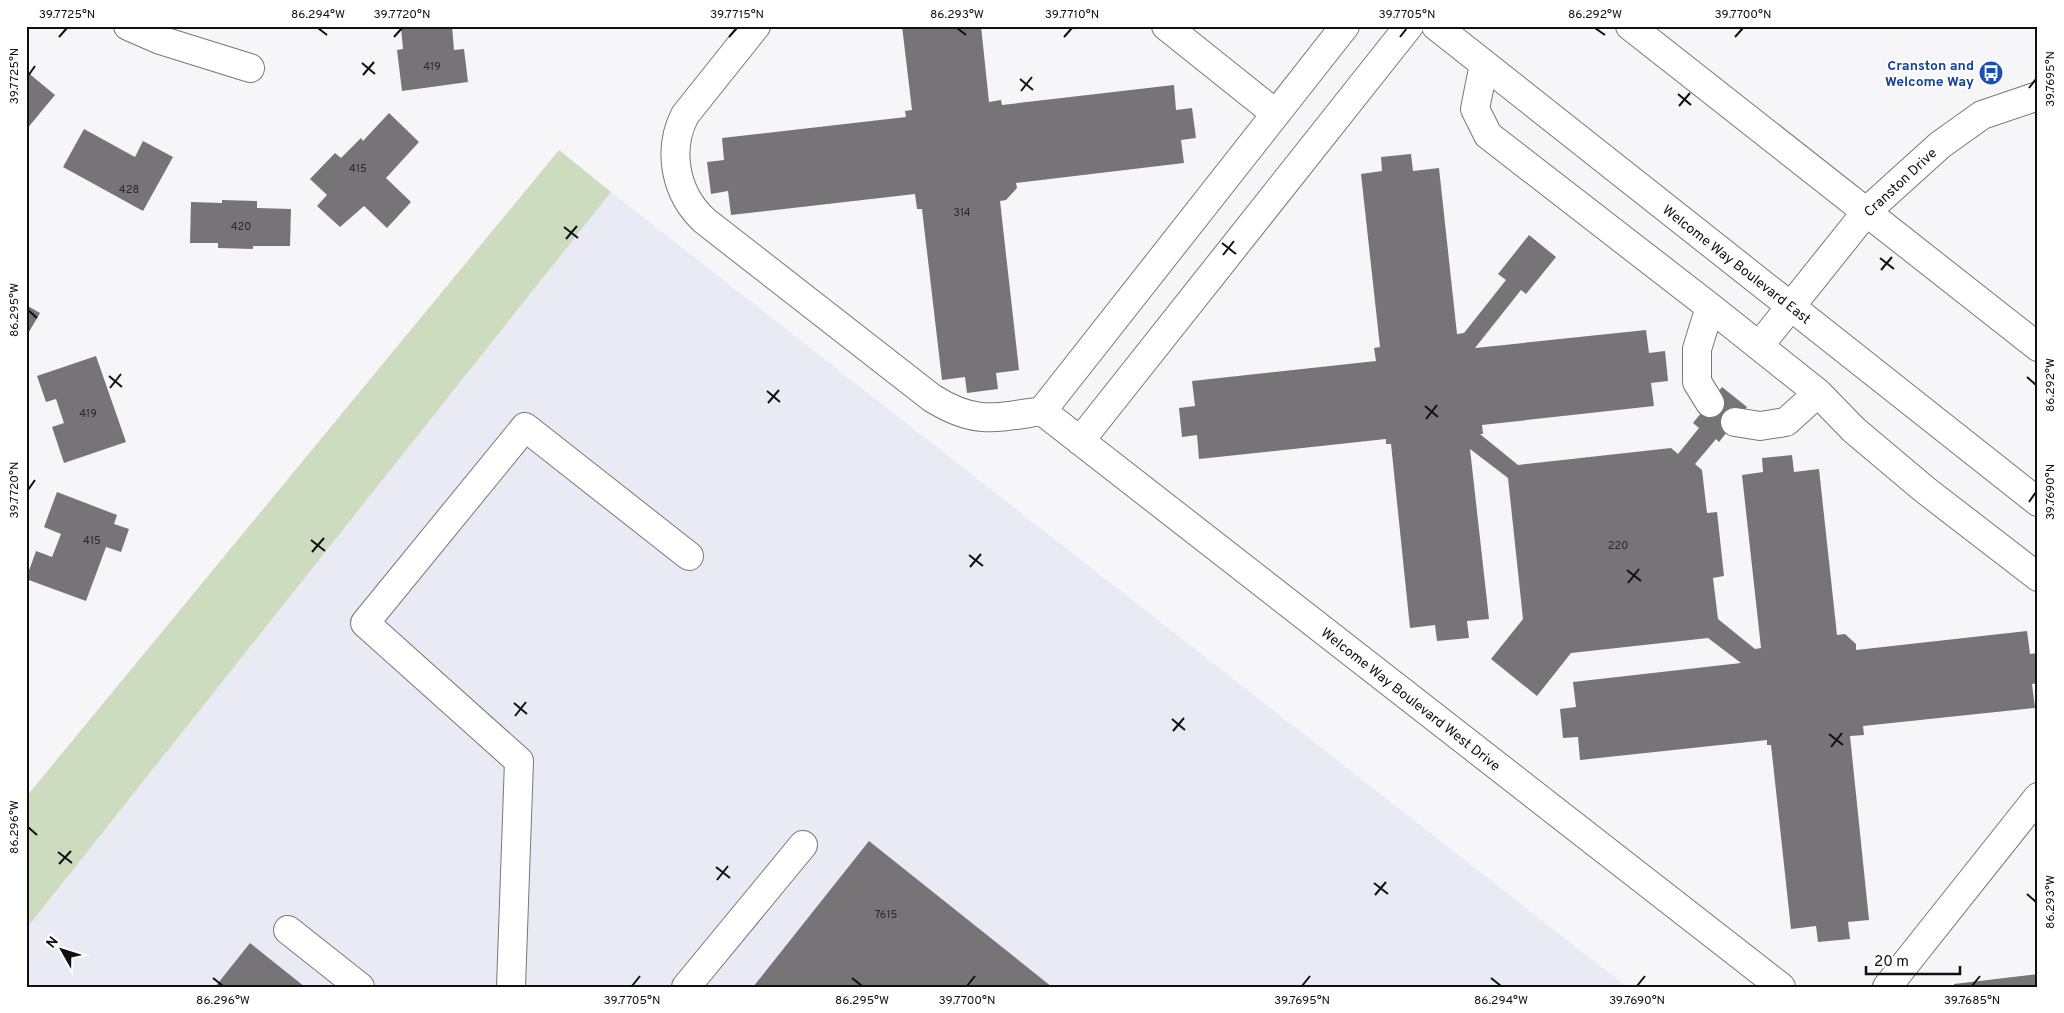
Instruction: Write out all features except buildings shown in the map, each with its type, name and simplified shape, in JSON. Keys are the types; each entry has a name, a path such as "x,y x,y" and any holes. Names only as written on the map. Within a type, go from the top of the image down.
{"street":[{"path":"128,26 160,40 250,68"},
{"path":"756,26 685,115 681,124 676,140 675,168 687,201 705,221 940,403 967,415 985,419 1042,411 1345,26"},
{"path":"1166,26 1276,114"},
{"path":"1080,441 1409,26"},
{"name":"Welcome Way Boulevard East","path":"1436,26 2038,502"},
{"path":"1630,26 2038,347"},
{"path":"1484,64 1475,109 1488,135 1818,393 1854,430 1924,489 2038,577"},
{"name":"Cranston Drive","path":"1759,346 1867,211 1940,145 1982,116 2038,96"},
{"path":"1710,307 1697,350 1697,382 1710,403"},
{"path":"1735,422 1760,426 1786,422 1818,393"},
{"name":"Welcome Way Boulevard West Drive","path":"1042,411 1781,987"},
{"path":"511,987 519,761 365,623 525,427 689,556"},
{"path":"1887,987 2038,797"},
{"path":"686,987 803,845"},
{"path":"288,930 360,987"}],"shaded area":[{"path":"611,192 1627,987 26,987 26,929"}],"green space":[{"path":"559,150 611,192 26,929 26,797"}],"place":[{"name":"Cranston and Welcome Way","path":"1991,73"}]}
